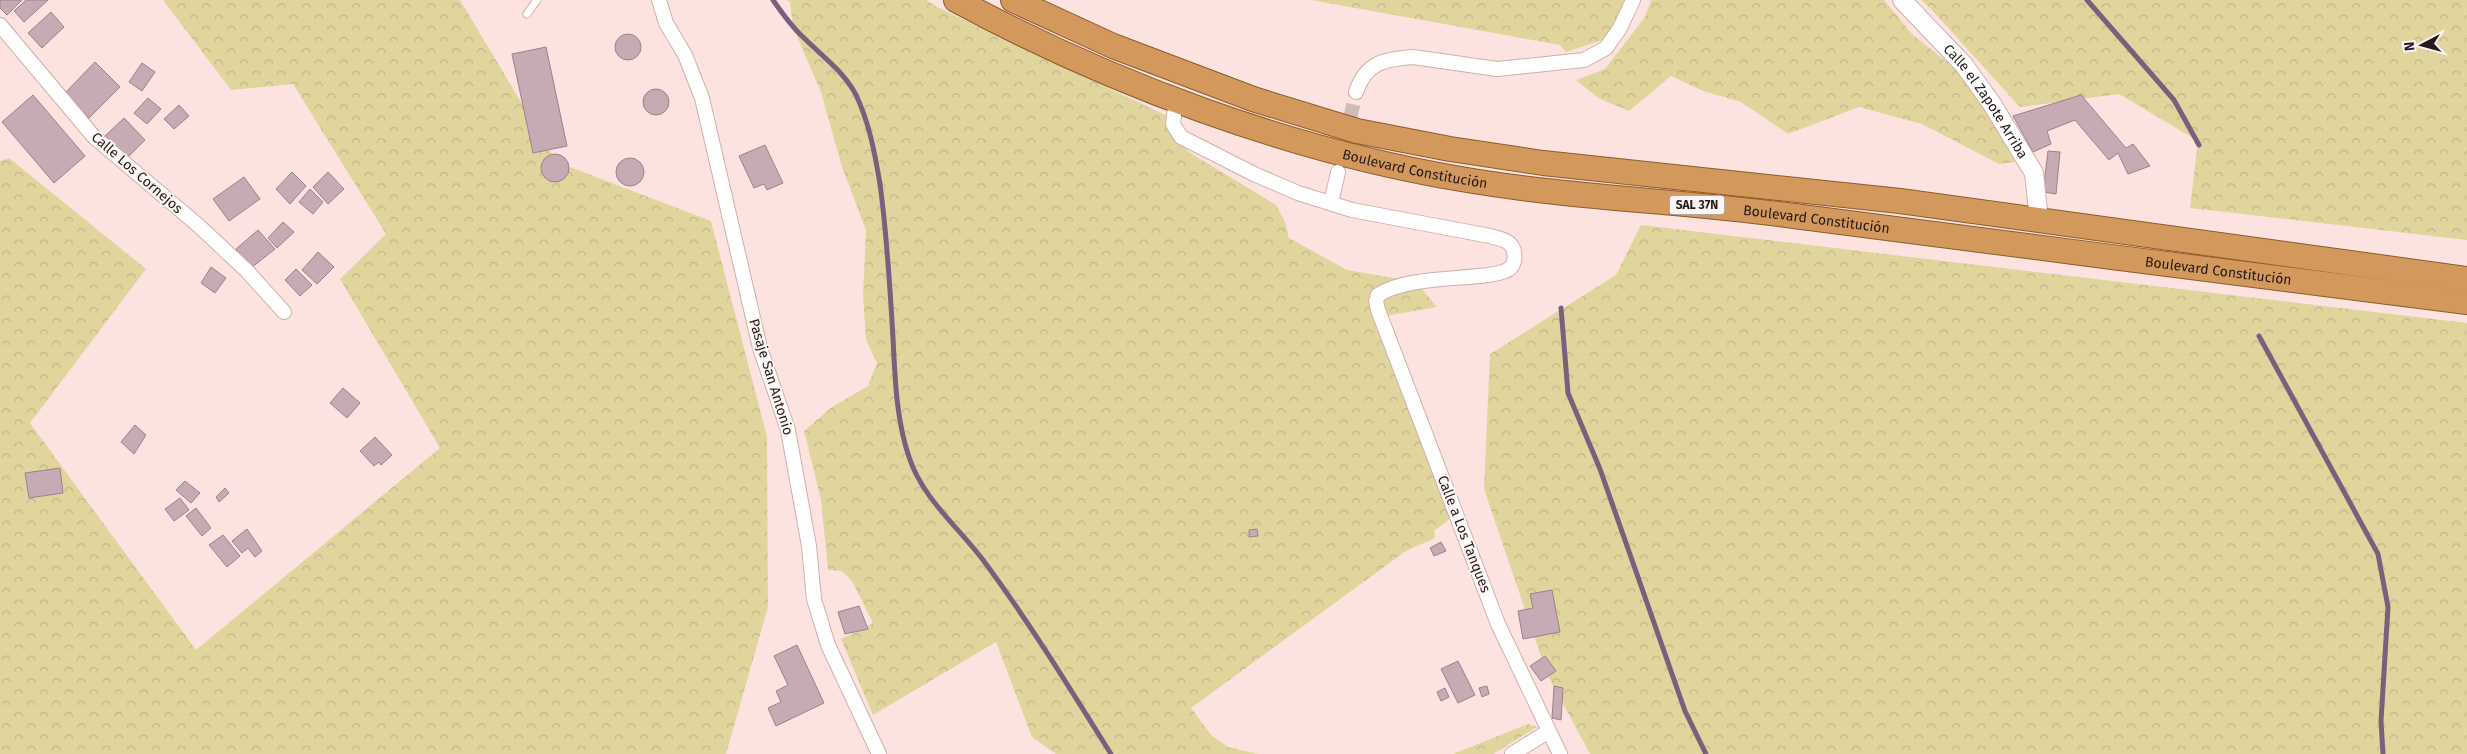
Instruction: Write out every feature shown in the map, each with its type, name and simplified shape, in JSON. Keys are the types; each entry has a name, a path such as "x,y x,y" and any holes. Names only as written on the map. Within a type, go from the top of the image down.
{"highway":[{"name":"Boulevard Constitución","path":"956,0 1016,31 1128,81 1176,99 1284,136 1352,155 1460,179 1556,192 1744,209 2467,302"},
{"name":"Boulevard Constitución","path":"1013,0 1050,19 1166,68 1253,99 1357,131 1450,149 1543,163 1738,182 2039,220 2467,279"}],"street":[{"name":"Pasaje San Antonio","path":"659,0 666,23 685,55 702,98 760,348 788,430 809,546 814,598 828,645 879,754"},
{"path":"1356,92 1360,79 1375,64 1399,58 1413,57 1497,69 1584,60 1606,48 1620,28 1633,0"},
{"name":"Calle el Zapote Arriba","path":"1902,0 1964,65 1992,104 2034,173 2039,220"},
{"name":"Calle Los Cornejos","path":"0,25 94,137 199,226 247,271 284,312"},
{"path":"1176,99 1173,124 1181,137 1254,174 1332,203 1338,172"},
{"name":"Calle a Los Tanques","path":"1332,203 1381,217 1502,239 1511,245 1515,254 1514,262 1509,269 1490,275 1396,286 1378,295 1376,301 1498,624 1560,754"},
{"path":"1512,754 1549,731"}],"lane":[{"path":"527,14 537,0"}],"green space":[{"path":"163,0 460,0 557,162 711,221 767,437 768,607 726,754 0,754 0,161 9,158 146,269 30,423 196,650 440,448 340,279 386,234 293,84 231,90"},
{"path":"787,0 927,0 935,6 1182,123 1187,151 1276,205 1285,222 1289,238 1347,270 1416,282 1437,307 1374,318 1450,519 1434,531 1435,538 1406,551 1191,708 1212,736 1228,747 1258,754 1056,754 1032,737 996,642 873,715 841,639 873,623 852,581 842,571 828,570 821,500 804,431 832,407 868,386 877,363 866,340 863,295 866,230 842,167 821,92 793,27 790,2"},
{"path":"1311,0 1625,0 1606,39 1566,52 1560,45"},
{"path":"1651,0 1884,0 1912,34 1973,83 2015,162 1999,164 1922,124 1859,107 1788,134 1741,102 1703,91 1671,76 1629,111 1598,98 1576,80 1605,69 1645,17"},
{"path":"1921,0 2467,0 2467,240 2190,208 2198,141 2119,94 2020,107"},
{"path":"1641,225 2467,323 2467,754 1590,754 1547,674 1484,489 1490,354 1616,275"},
{"path":"1528,724 1537,727 1493,754 1453,754"}],"building":[{"path":"0,0 22,0 7,15 0,8"},
{"path":"26,0 48,0 24,22 14,11"},
{"path":"51,12 64,27 42,48 28,33"},
{"path":"628,34 637,38 641,47 637,56 628,60 619,56 615,47 619,38"},
{"path":"546,47 567,146 533,153 512,54"},
{"path":"95,62 120,87 89,118 65,93"},
{"path":"142,63 155,72 142,91 129,82"},
{"path":"656,89 665,93 669,102 665,111 656,115 647,111 643,102 647,93"},
{"path":"33,95 85,156 54,183 2,122"},
{"path":"2081,95 2126,148 2133,144 2150,166 2128,174 2118,153 2109,160 2075,120 2047,131 2051,144 2033,152 2013,116"},
{"path":"148,98 161,109 147,124 134,113"},
{"path":"179,105 189,116 174,129 164,119"},
{"path":"124,118 145,140 126,159 105,136"},
{"path":"765,145 783,183 767,190 764,184 754,188 739,156"},
{"path":"2048,151 2060,152 2056,194 2043,192"},
{"path":"555,154 565,158 569,168 565,178 555,182 545,178 541,168 545,158"},
{"path":"630,158 640,162 644,172 640,182 630,186 620,182 616,172 620,162"},
{"path":"292,172 306,186 290,204 276,189"},
{"path":"328,172 344,189 328,204 313,187"},
{"path":"244,177 260,199 229,221 213,199"},
{"path":"310,189 323,202 313,214 299,202"},
{"path":"283,222 294,232 277,248 268,238"},
{"path":"258,230 275,249 251,268 236,249"},
{"path":"318,252 334,267 317,284 302,270"},
{"path":"211,267 226,278 215,293 201,283"},
{"path":"296,269 312,285 300,296 285,280"},
{"path":"343,388 360,403 347,418 330,403"},
{"path":"135,425 146,435 134,454 121,442"},
{"path":"375,437 392,455 381,465 379,462 374,466 360,451"},
{"path":"60,468 63,493 29,498 25,473"},
{"path":"185,481 200,493 191,503 176,490"},
{"path":"225,488 229,493 219,502 216,497"},
{"path":"180,498 189,510 174,521 165,509"},
{"path":"196,508 211,528 202,536 186,516"},
{"path":"247,529 262,551 255,557 248,548 242,553 232,541"},
{"path":"1257,529 1258,536 1249,537 1249,530"},
{"path":"223,535 240,556 227,567 209,545"},
{"path":"1441,542 1446,551 1434,556 1430,548"},
{"path":"1552,590 1560,632 1523,639 1518,611 1533,608 1530,594"},
{"path":"859,606 868,629 845,634 838,612"},
{"path":"797,645 824,703 776,726 768,708 781,702 776,691 788,685 774,656"},
{"path":"1545,656 1556,671 1541,681 1530,666"},
{"path":"1458,661 1475,695 1458,703 1441,669"},
{"path":"1487,686 1489,694 1482,697 1479,688"},
{"path":"1554,686 1563,688 1561,720 1552,718"},
{"path":"1445,688 1449,697 1441,701 1437,692"}],"waterway":[{"path":"773,0 783,15 838,70 850,85 860,104 868,126 874,149 885,222 896,383 901,428 915,472 923,487 976,551 1019,610 1111,754"},
{"path":"2087,0 2174,100 2199,145"},
{"path":"1561,308 1568,393 1600,469 1685,711 1706,754"},
{"path":"2259,336 2378,554 2388,607 2381,721 2383,754"}],"tunnel":[{"path":"1341,159 1356,92"}]}
